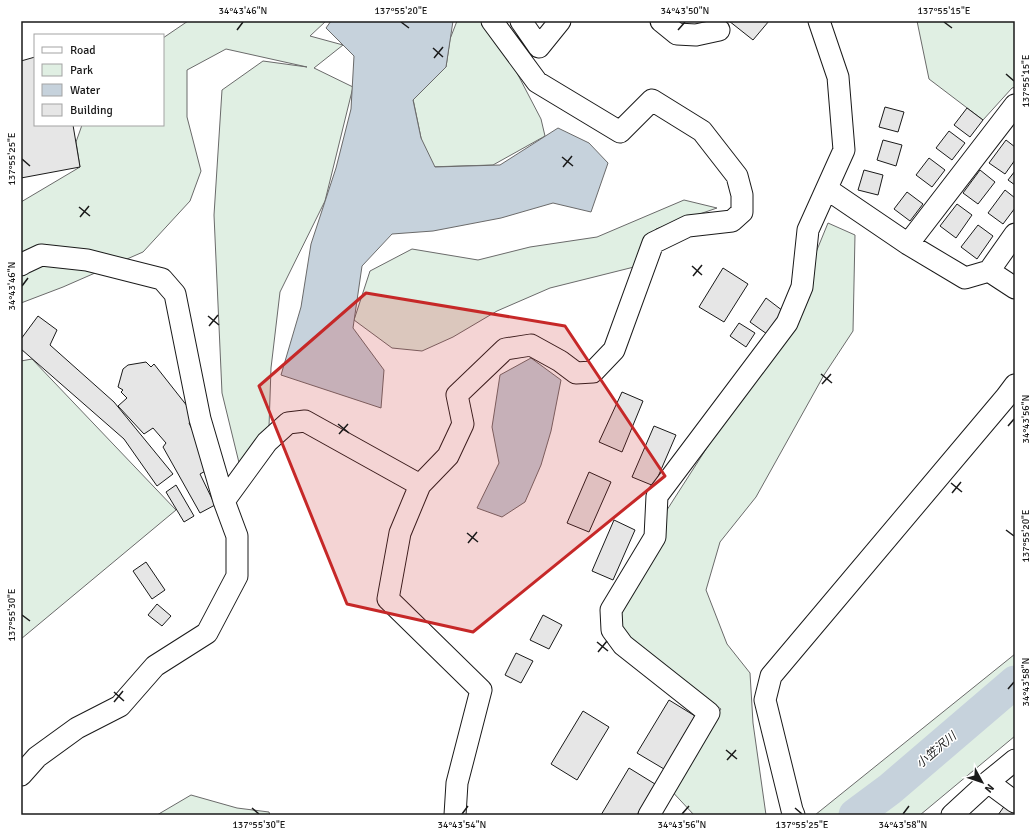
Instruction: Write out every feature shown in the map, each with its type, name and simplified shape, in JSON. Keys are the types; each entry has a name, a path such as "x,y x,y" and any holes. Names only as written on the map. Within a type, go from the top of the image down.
{"street":[{"path":"454,815 457,782 481,690 388,599 400,533 420,485 448,456 463,424 457,395 505,349 532,345 560,360 576,373 593,372 614,350 653,243 688,226 732,221 742,212 742,195 737,176 702,131 652,100 620,132 537,82 492,21"},
{"path":"521,21 539,47 560,21"},
{"path":"661,21 677,34 696,35 719,30"},
{"path":"649,815 709,713 624,645 612,630 611,610 655,537 657,496 787,323 802,288 808,230 844,150 838,76 819,21"},
{"path":"908,244 1015,105"},
{"path":"827,189 908,244 964,278 989,271 1015,234"},
{"path":"21,265 41,255 87,260 162,279 175,294 200,419 224,501 237,536 237,576 207,633 155,666 120,706 77,728 37,757 21,775"},
{"path":"989,271 1015,288"},
{"path":"793,812 765,700 771,676 1001,404 1015,385"},
{"path":"224,501 267,442 288,423 305,421 420,485"},
{"path":"952,815 1015,760"},
{"path":"988,782 1015,802"}],"highlighted area":[{"path":"366,293 565,326 665,476 473,632 347,604 259,386"}],"green space":[{"path":"188,21 326,21 310,36 343,45 314,68 353,87 325,201 280,292 271,368 268,456 242,475 222,393 214,215 222,90 263,61 307,67 226,49 187,70 187,117 201,171 190,201 143,252 63,287 21,303 21,202 80,167 76,142 82,126 164,126 164,37"},
{"path":"457,21 483,21 493,27 541,119 545,136 493,165 427,167 413,99 446,67 450,39"},
{"path":"917,21 1015,21 1015,87 1012,88 983,120 929,79"},
{"path":"684,200 717,208 656,229 634,267 550,288 497,311 453,337 422,351 392,348 354,320 370,271 412,249 478,260 530,247 597,237"},
{"path":"828,223 855,235 853,331 824,375 756,497 720,542 706,590 727,644 750,673 753,723 766,815 694,815 667,786 721,709 623,645 611,610 656,527 787,323"},
{"path":"32,359 176,510 21,639 21,361"},
{"path":"1015,654 1015,736 920,815 815,815"},
{"path":"191,795 237,808 269,812 270,815 157,815"}],"water":[{"path":"331,21 453,21 446,67 413,100 421,138 435,167 500,165 558,128 589,143 608,163 591,212 553,203 501,218 433,231 392,234 362,266 353,328 384,370 381,408 281,375 301,307 311,244 336,168 351,109 354,56 326,28"},
{"path":"531,358 561,380 551,431 541,465 525,502 502,517 477,508 499,463 492,427 500,375"}],"building":[{"path":"729,21 769,21 753,40"},
{"path":"34,57 34,126 73,126 80,167 21,178 21,61"},
{"path":"885,107 904,112 898,132 879,127"},
{"path":"967,108 983,120 970,137 954,125"},
{"path":"949,131 965,143 952,160 936,148"},
{"path":"883,140 902,145 896,166 877,160"},
{"path":"1006,140 1015,147 1015,160 1005,174 989,163"},
{"path":"929,158 945,170 932,187 916,175"},
{"path":"864,170 883,175 878,195 858,190"},
{"path":"980,170 995,182 978,204 963,193"},
{"path":"1015,171 1015,185 1008,180"},
{"path":"1005,190 1015,198 1015,208 1003,224 988,213"},
{"path":"907,192 923,204 910,221 894,209"},
{"path":"957,204 972,215 956,238 940,226"},
{"path":"978,225 993,236 977,259 961,247"},
{"path":"723,268 748,284 724,322 699,307"},
{"path":"766,298 783,311 767,334 750,322"},
{"path":"38,316 57,330 50,345 114,402 173,474 157,486 124,439 21,349 21,339"},
{"path":"739,323 755,333 746,347 730,336"},
{"path":"146,362 151,367 154,364 195,416 189,423 211,468 200,474 215,505 200,513 163,447 166,443 153,428 144,434 118,406 127,398 121,392 123,390 118,387 123,369 128,365"},
{"path":"622,392 643,401 622,452 599,442"},
{"path":"654,426 676,435 654,486 632,477"},
{"path":"589,472 611,482 589,532 567,523"},
{"path":"176,485 194,516 184,522 166,492"},
{"path":"614,520 635,530 613,580 592,571"},
{"path":"146,562 165,590 152,599 133,571"},
{"path":"157,604 171,616 162,626 148,615"},
{"path":"543,615 562,625 549,649 530,640"},
{"path":"516,653 533,661 521,683 505,675"},
{"path":"669,700 695,716 664,769 637,753"},
{"path":"583,711 609,727 577,780 551,764"},
{"path":"629,768 655,784 637,815 601,815"},
{"path":"1008,801 1015,806 1015,815 998,815"}],"waterway":[{"name":"小笠沢川","path":"855,815 890,789 1015,682"}]}
